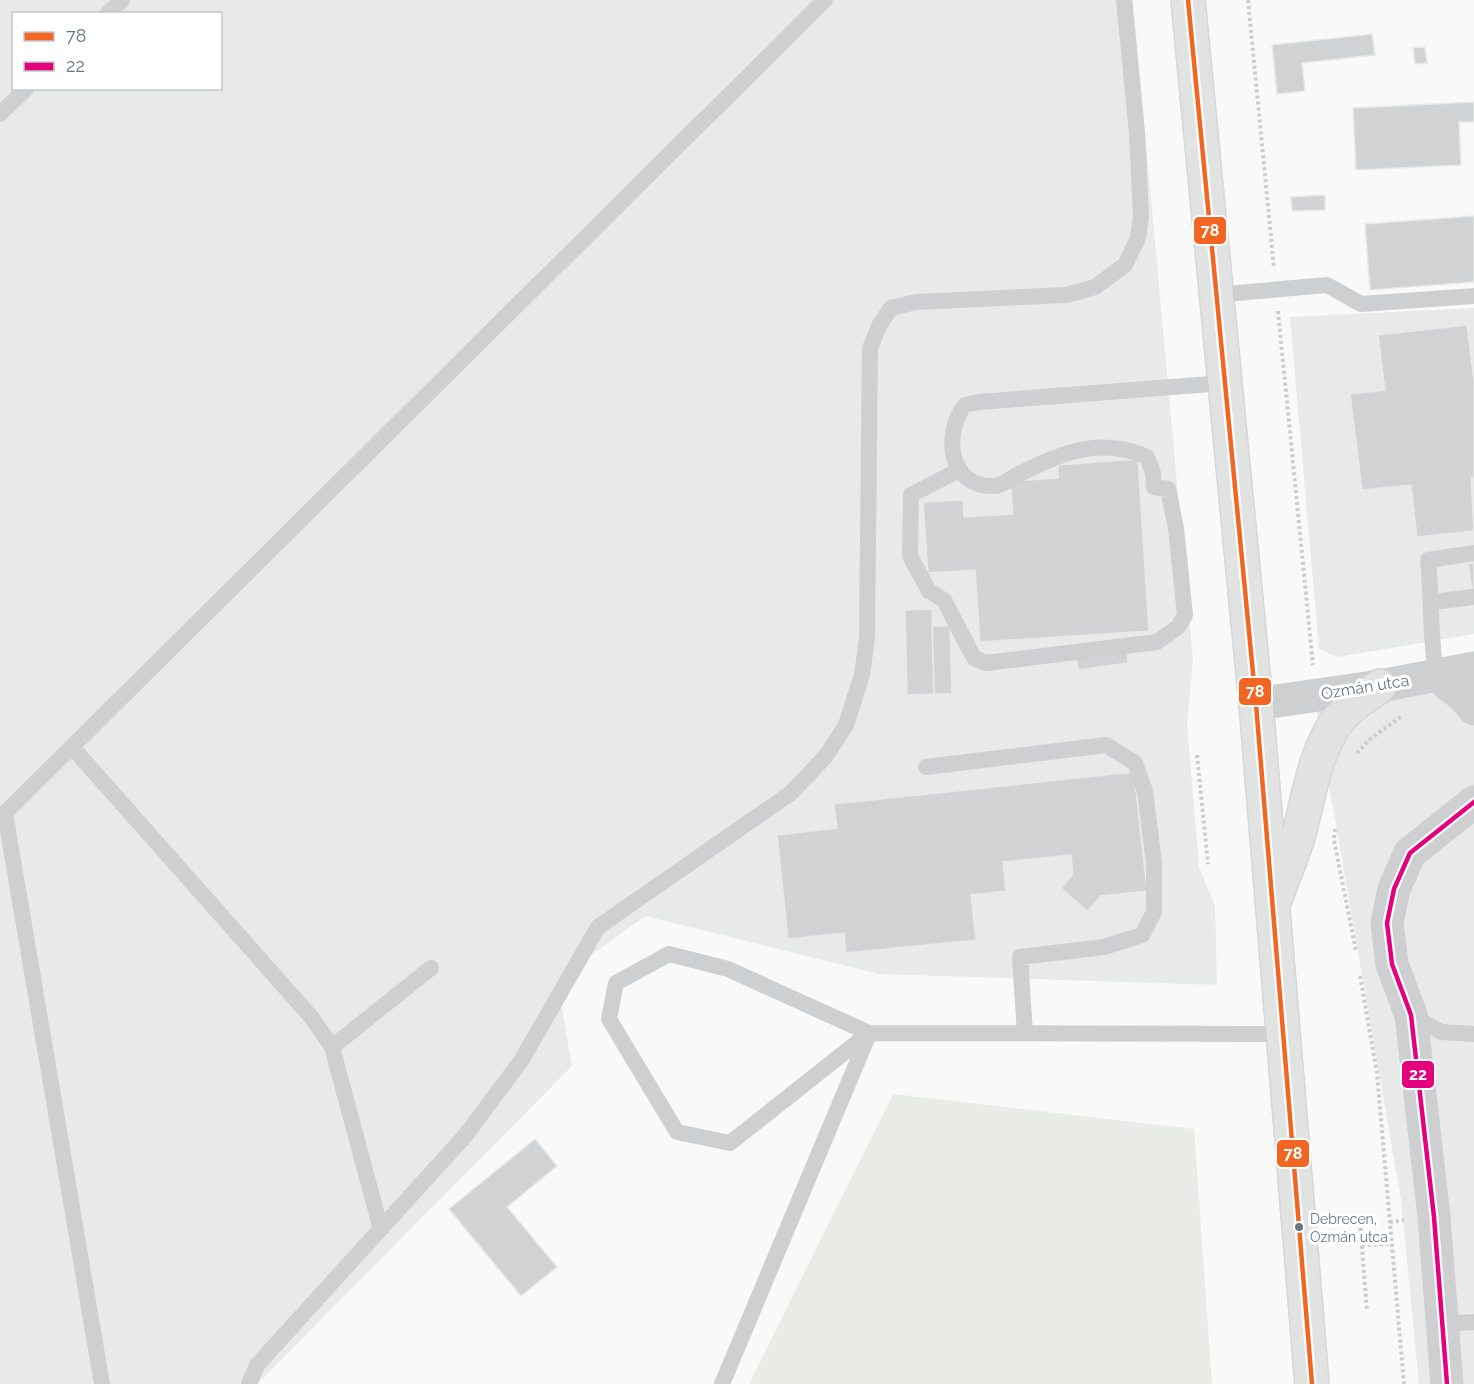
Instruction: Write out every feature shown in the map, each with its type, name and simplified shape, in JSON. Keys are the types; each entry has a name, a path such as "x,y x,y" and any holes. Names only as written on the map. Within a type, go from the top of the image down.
{"main road":[{"path":"1188,0 1223,383 1256,704 1312,1384"},
{"path":"1272,910 1298,836 1316,762 1337,752 1336,723 1349,709 1380,686"}],"street":[{"name":"Ozmán utca","path":"1256,704 1380,686 1474,668"},
{"path":"1436,675 1464,697 1474,709"},
{"path":"1447,1384 1459,1323 1434,1216 1411,1015 1392,964 1387,923 1394,889 1410,853 1474,802"}],"lane":[{"path":"109,12 122,0"},
{"path":"102,1384 2,816 825,0"},
{"path":"249,1384 256,1365 380,1226 465,1136 496,1096 521,1061 598,927 791,793 826,756 846,724 862,675 867,638 870,348 880,324 891,308 916,302 1066,295 1095,287 1125,265 1138,238 1141,216 1137,133 1124,0"},
{"path":"0,114 25,90"},
{"path":"1215,295 1327,285 1361,304 1474,296"},
{"path":"959,471 911,495 910,556 929,591 944,600 974,658 986,663 1157,642 1178,627 1185,615 1173,509 1168,489 1154,487 1153,473 1147,457 1119,448 1070,450 998,486 980,486 967,480 959,471 953,451 952,429 965,405 979,402 1223,383"},
{"path":"1436,675 1430,641 1432,602 1428,560 1474,553"},
{"path":"1432,602 1473,597"},
{"path":"926,768 1106,745 1135,763 1145,791 1149,822 1154,863 1154,912 1142,935 1104,947 1020,957 1025,1033"},
{"path":"72,747 312,1017 332,1047 380,1226"},
{"path":"869,1033 730,1143 677,1132 609,1018 616,983 669,954 728,969 869,1033 1282,1034"},
{"path":"332,1047 431,968"},
{"path":"1411,1015 1441,1032 1474,1034"},
{"path":"723,1384 869,1033"}],"path":[{"path":"1248,0 1315,696"},
{"path":"1337,752 1370,739 1403,714"},
{"path":"1197,755 1209,864"},
{"path":"1336,819 1334,840 1357,961"},
{"path":"1359,972 1377,1072 1404,1384"},
{"path":"1360,1222 1367,1311"},
{"path":"1362,1245 1392,1244"}],"shaded area":[{"path":"0,0 1133,0 1193,660 1187,724 1199,867 1215,906 1217,985 879,974 645,916 589,957 561,1003 572,1066 257,1384 0,1384"},
{"path":"1474,308 1474,634 1338,657 1319,649 1290,317"},
{"path":"1474,683 1474,1384 1419,1384 1401,1199 1316,710"},
{"path":"893,1094 1194,1129 1212,1384 749,1384"}],"building":[{"path":"1372,34 1375,55 1302,63 1305,91 1277,94 1272,45"},
{"path":"1425,47 1427,63 1415,64 1413,48"},
{"path":"1474,102 1474,122 1459,122 1461,165 1356,170 1353,108"},
{"path":"1325,195 1325,210 1292,211 1291,197"},
{"path":"1474,216 1474,282 1370,290 1365,224"},
{"path":"1467,325 1474,380 1474,477 1471,478 1474,531 1417,537 1411,485 1362,490 1350,394 1385,390 1378,335"},
{"path":"1138,459 1149,631 980,642 975,570 928,573 923,502 963,500 964,517 1013,514 1010,481 1058,478 1058,465"},
{"path":"1468,563 1474,563 1474,606 1473,597"},
{"path":"932,609 934,694 907,695 905,610"},
{"path":"932,626 950,626 952,694 934,694"},
{"path":"1127,648 1128,663 1078,670 1076,654"},
{"path":"1134,772 1147,891 1101,896 1087,911 1061,888 1073,874 1071,855 1003,862 1006,891 971,895 976,940 846,953 844,933 788,939 777,835 837,828 834,804"},
{"path":"535,1139 557,1166 507,1207 557,1267 521,1296 449,1209"}],"transit line":[{"name":"78","path":"1188,0 1256,704 1312,1384"},
{"name":"22","path":"1447,1384 1434,1217 1411,1015 1392,964 1387,923 1394,889 1410,853 1474,802"}],"place":[{"name":"Debrecen, Ozmán utca","path":"1299,1227"}]}
